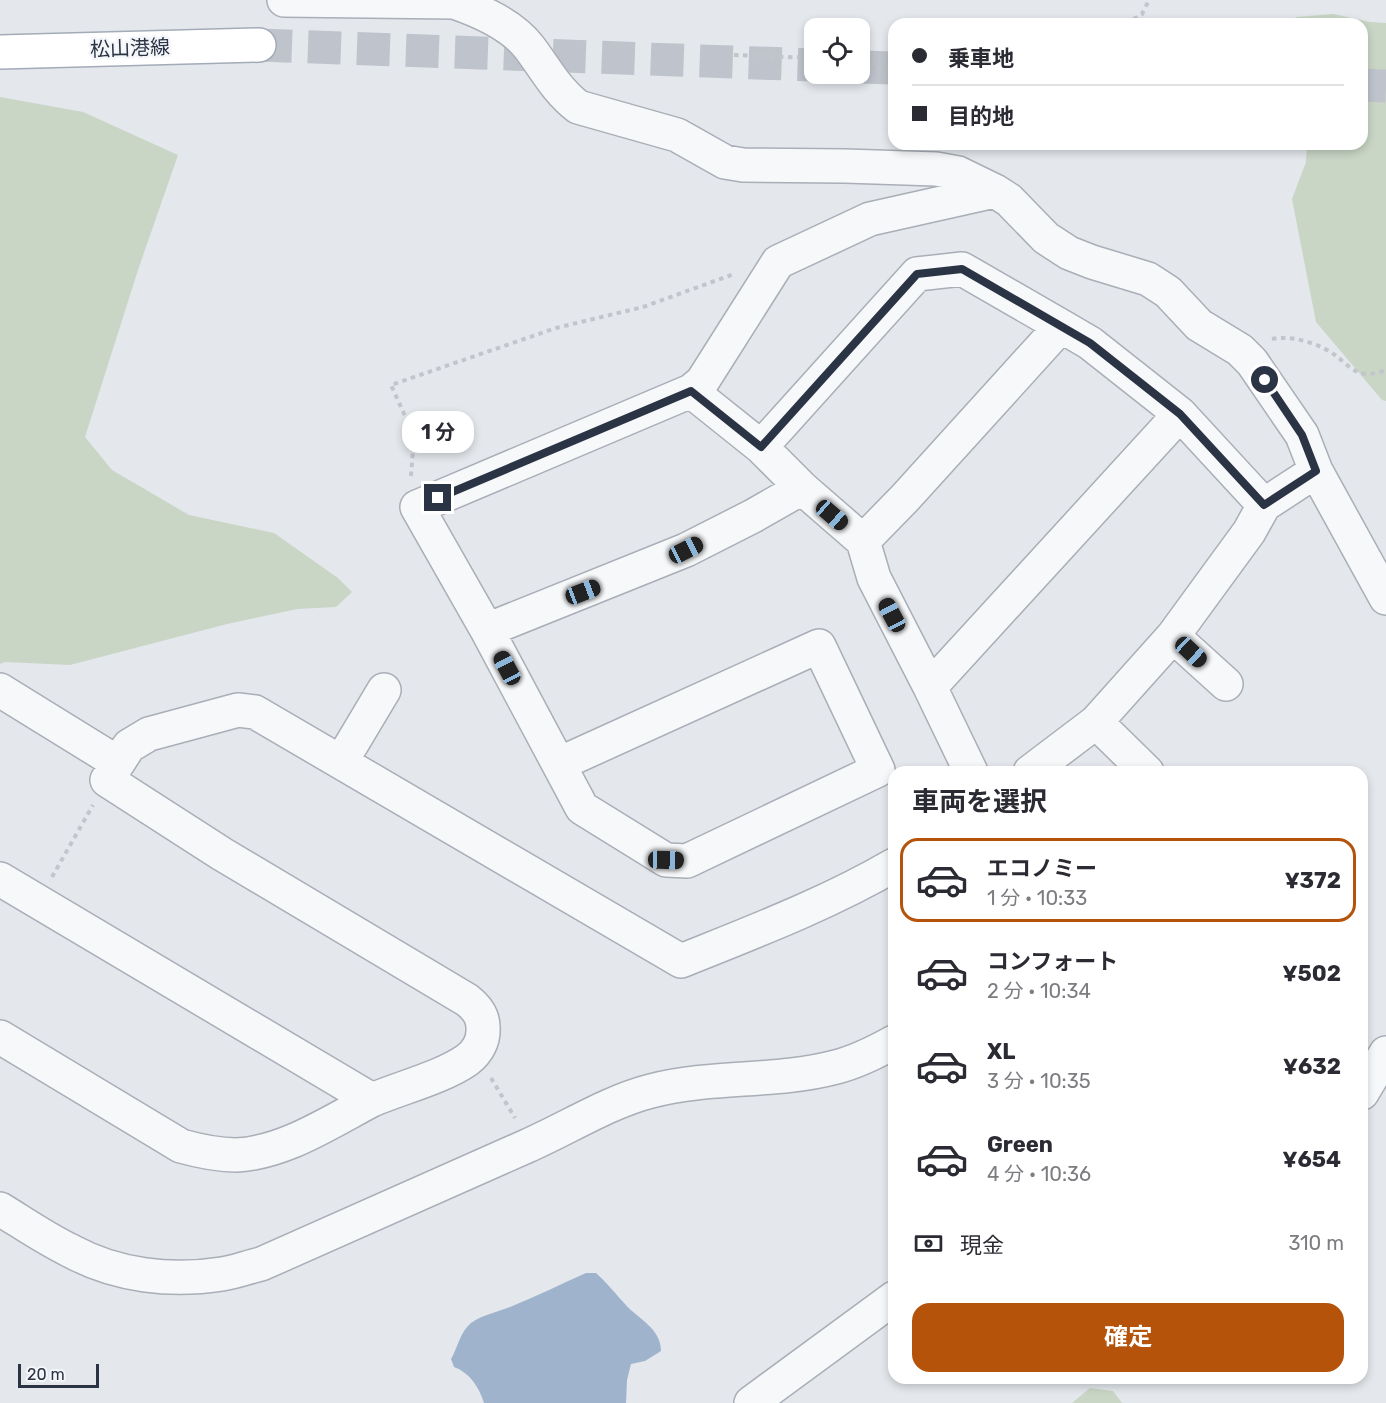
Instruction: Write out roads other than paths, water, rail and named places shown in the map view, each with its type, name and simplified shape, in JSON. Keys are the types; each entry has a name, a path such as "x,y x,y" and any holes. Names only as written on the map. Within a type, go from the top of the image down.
{"main road":[{"name":"松山港線","path":"0,52 152,46 259,45"}],"street":[{"path":"284,0 454,2 474,9 513,32 527,45 565,97 578,107 677,135 725,162 743,165 936,169 958,173 995,191 1009,200 1046,238 1069,253 1148,279 1168,292 1199,325 1240,351 1252,362 1302,435 1316,471 1386,598"},
{"path":"559,765 819,646 878,770 687,861 666,860 582,808 559,765 487,630 417,507 691,391 702,382 778,262 870,219 995,191"},
{"path":"761,447 917,274 962,269 1090,343 1180,414 1264,505"},
{"path":"863,541 1061,326"},
{"path":"691,391 761,447 802,488 863,541 874,579 969,766"},
{"path":"930,687 1180,414"},
{"path":"1038,766 1096,722 1173,636 1249,532 1264,505 1316,471"},
{"path":"487,630 686,550 802,488"},
{"path":"1173,636 1226,684"},
{"path":"0,690 222,854 467,1000 476,1008 483,1024 481,1041 476,1052 467,1060 372,1100 295,1140 237,1155 207,1153 181,1146 0,1037"},
{"path":"341,762 384,690"},
{"path":"113,772 129,746 149,734 238,710 255,712 681,962 803,912 888,868"},
{"path":"1096,722 1142,766"},
{"path":"0,879 372,1100"},
{"path":"0,1209 71,1252 107,1267 146,1276 185,1278 224,1274 261,1264 616,1104 650,1091 683,1085 795,1075 836,1067 888,1045"},
{"path":"1368,1083 1386,1053"},
{"path":"751,1403 888,1302"}],"water":[{"path":"586,1273 596,1273 653,1330 660,1343 661,1351 645,1361 631,1364 627,1380 626,1403 484,1403 473,1381 454,1367 451,1359 467,1327 480,1318"}],"tunnel":[{"path":"259,45 804,65"},
{"path":"870,67 888,68"},
{"path":"1368,85 1386,86"}]}
